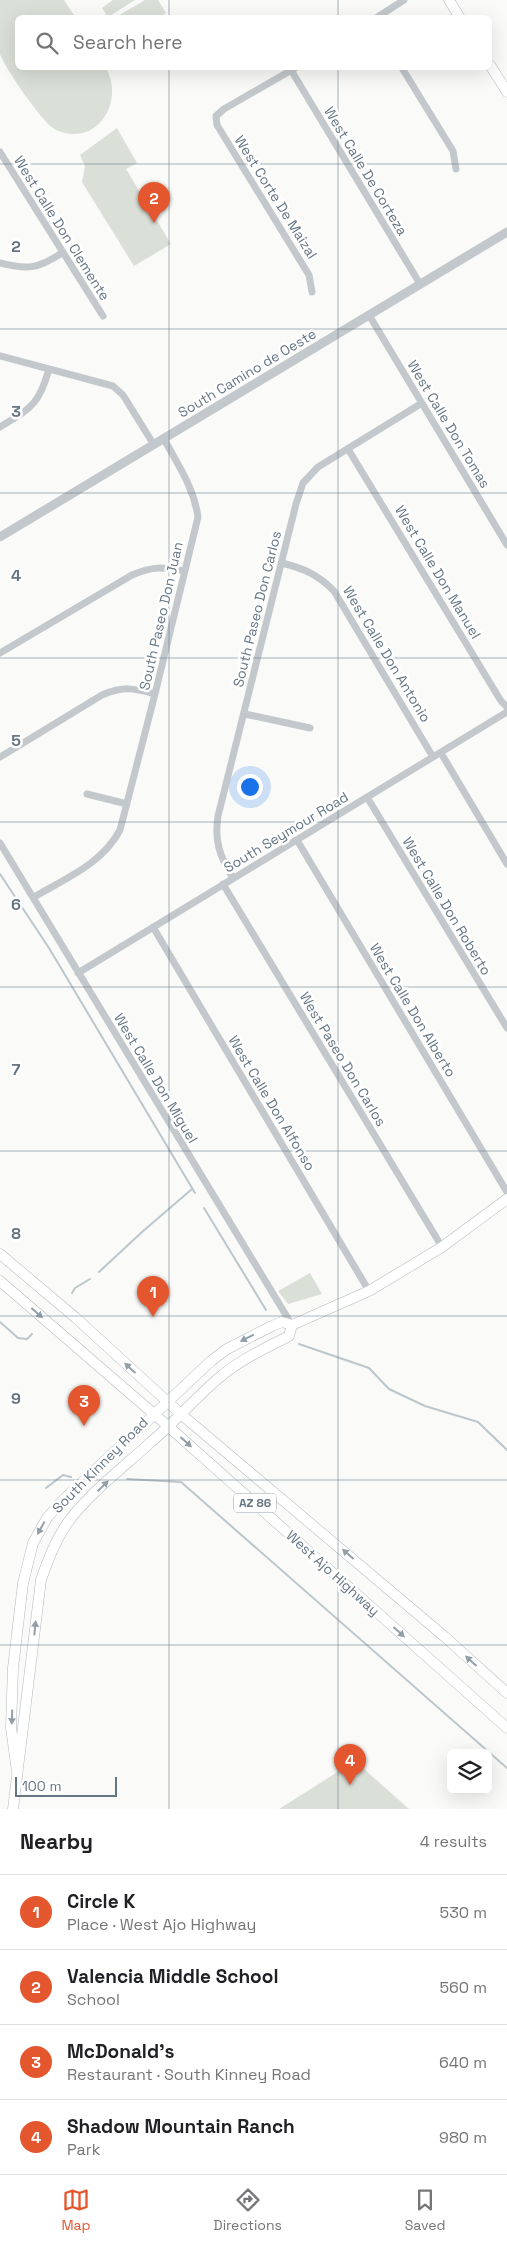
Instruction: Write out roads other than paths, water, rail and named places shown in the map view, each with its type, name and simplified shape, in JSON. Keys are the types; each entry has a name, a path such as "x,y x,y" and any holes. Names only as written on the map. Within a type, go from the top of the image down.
{"main road":[{"path":"449,0 458,15"},
{"path":"492,68 507,92"},
{"name":"South Kinney Road","path":"17,1772 12,1727 13,1668 23,1583 33,1543 47,1518 59,1504 153,1413 227,1348 272,1326 282,1322 292,1325 369,1291 442,1246 507,1198"},
{"name":"West Ajo Highway","path":"2,1259 76,1318 182,1415 445,1637 507,1693"},
{"name":"West Ajo Highway","path":"0,1281 169,1427 507,1728"},
{"name":"South Kinney Road","path":"13,1809 41,1580 50,1554 65,1527 79,1509 182,1415 220,1377 237,1364 289,1336 292,1325"}],"street":[{"path":"381,15 404,0"},
{"name":"West Corte De Maizal","path":"291,70 224,109 216,116 217,125 309,275 312,292"},
{"name":"West Calle De Corteza","path":"294,70 420,284"},
{"path":"403,70 453,151 456,169"},
{"name":"West Calle Don Clemente","path":"0,152 103,316"},
{"name":"South Camino de Oeste","path":"0,537 507,232"},
{"path":"0,263 23,269 42,265 62,253"},
{"name":"West Calle Don Tomas","path":"368,315 507,545"},
{"path":"0,356 112,386 130,406 154,445"},
{"path":"0,427 28,410 36,402 42,394 48,368"},
{"name":"South Paseo Don Carlos","path":"233,878 221,858 216,832 296,504 303,483 318,467 422,403"},
{"name":"South Paseo Don Juan","path":"34,897 95,861 111,846 120,830 198,517 196,499 164,439"},
{"name":"West Calle Don Manuel","path":"348,448 501,701 507,707"},
{"name":"West Calle Don Antonio","path":"282,562 305,569 321,577 334,591 434,757"},
{"path":"0,653 132,575 149,568 163,567 185,571"},
{"path":"0,757 102,695 118,688 130,688 155,694"},
{"name":"South Seymour Road","path":"78,973 507,712"},
{"path":"244,714 310,728"},
{"path":"441,753 507,864"},
{"path":"87,794 127,804"},
{"name":"West Calle Don Roberto","path":"367,798 507,1028"},
{"name":"West Calle Don Alberto","path":"297,840 507,1192"},
{"name":"West Calle Don Miguel","path":"0,843 292,1325"},
{"name":"West Paseo Don Carlos","path":"224,884 442,1246"},
{"name":"West Calle Don Alfonso","path":"153,927 369,1291"}],"waterway":[{"path":"0,874 49,948 195,1193"},
{"path":"99,1272 192,1189"},
{"path":"204,1208 266,1310"},
{"path":"72,1293 75,1288 90,1279"},
{"path":"0,1322 18,1338 27,1339 32,1334"},
{"path":"299,1344 369,1368 389,1389 425,1406 478,1422 507,1450"},
{"path":"46,1488 63,1475 71,1477"},
{"path":"127,1479 181,1482 507,1768"}],"place":[{"name":"Valencia Middle School","path":"154,223"},
{"name":"Circle K","path":"153,1317"},
{"name":"McDonald's","path":"84,1426"},
{"name":"Shadow Mountain Ranch","path":"350,1785"}]}
